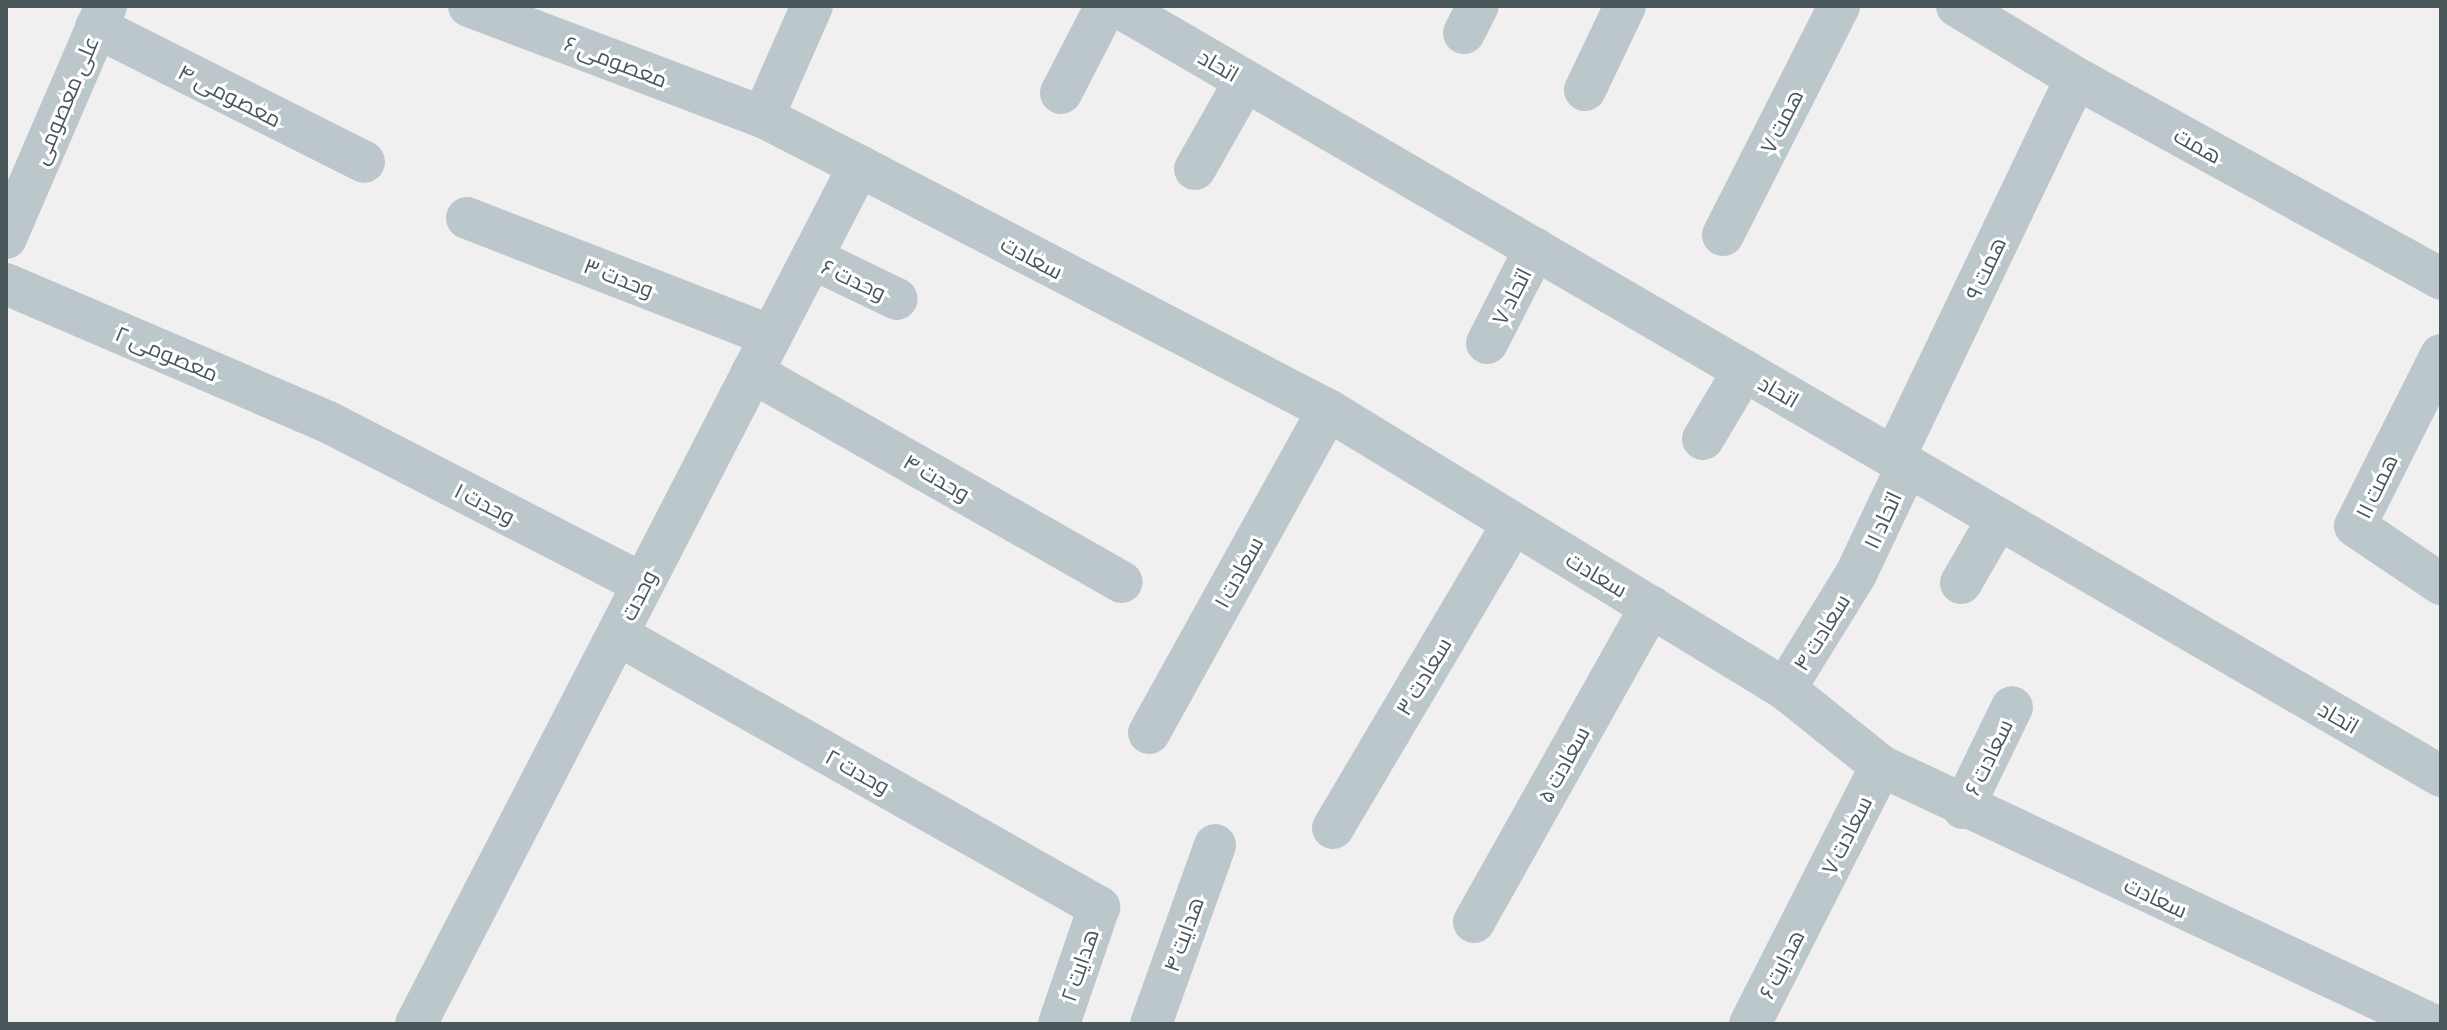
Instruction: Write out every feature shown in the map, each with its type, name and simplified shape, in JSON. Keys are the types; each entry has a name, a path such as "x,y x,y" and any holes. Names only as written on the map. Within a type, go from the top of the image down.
{"street":[{"name":"معصومی ۶","path":"469,6 763,117"},
{"path":"763,117 812,6"},
{"path":"1061,93 1106,6"},
{"name":"اتحاد","path":"1117,6 2441,776"},
{"path":"1585,90 1625,6"},
{"name":"همت ۷","path":"1723,235 1839,6"},
{"name":"همت","path":"1957,6 2076,78 2441,279"},
{"name":"معصومی ۴","path":"101,17 364,162"},
{"name":"علی معصومی","path":"9,223 101,17"},
{"name":"همت ۹","path":"1901,462 2076,78"},
{"path":"1195,169 1245,81"},
{"name":"سعادت","path":"763,117 1328,410 1785,689 1881,766 1963,808 2431,1024"},
{"name":"وحدت","path":"416,1024 859,166"},
{"name":"وحدت ۳","path":"467,218 762,354"},
{"name":"اتحاد ۷","path":"1487,343 1535,249"},
{"name":"وحدت ۶","path":"812,258 897,299"},
{"name":"معصومی ۲","path":"6,284 328,422"},
{"name":"وحدت ۴","path":"762,354 1121,582"},
{"name":"همت ۱۱","path":"2441,355 2355,526 2441,584"},
{"path":"1703,439 1744,370"},
{"name":"سعادت ۱","path":"1149,733 1328,410"},
{"name":"وحدت ۱","path":"328,422 643,584"},
{"name":"اتحاد ۱۱","path":"1856,574 1901,462"},
{"path":"1961,583 1998,519"},
{"name":"سعادت ۳","path":"1333,828 1513,524"},
{"name":"سعادت ۴","path":"1785,689 1856,574"},
{"name":"سعادت ۵","path":"1474,922 1651,606"},
{"name":"وحدت ۲","path":"618,635 1099,907"},
{"name":"سعادت ۶","path":"1963,808 2012,707"},
{"name":"سعادت ۷","path":"1812,903 1881,766"},
{"name":"هدایت ۴","path":"1151,1024 1215,845"},
{"name":"هدایت ۶","path":"1750,1024 1812,903"},
{"name":"هدایت ۲","path":"1059,1024 1099,907"}]}
